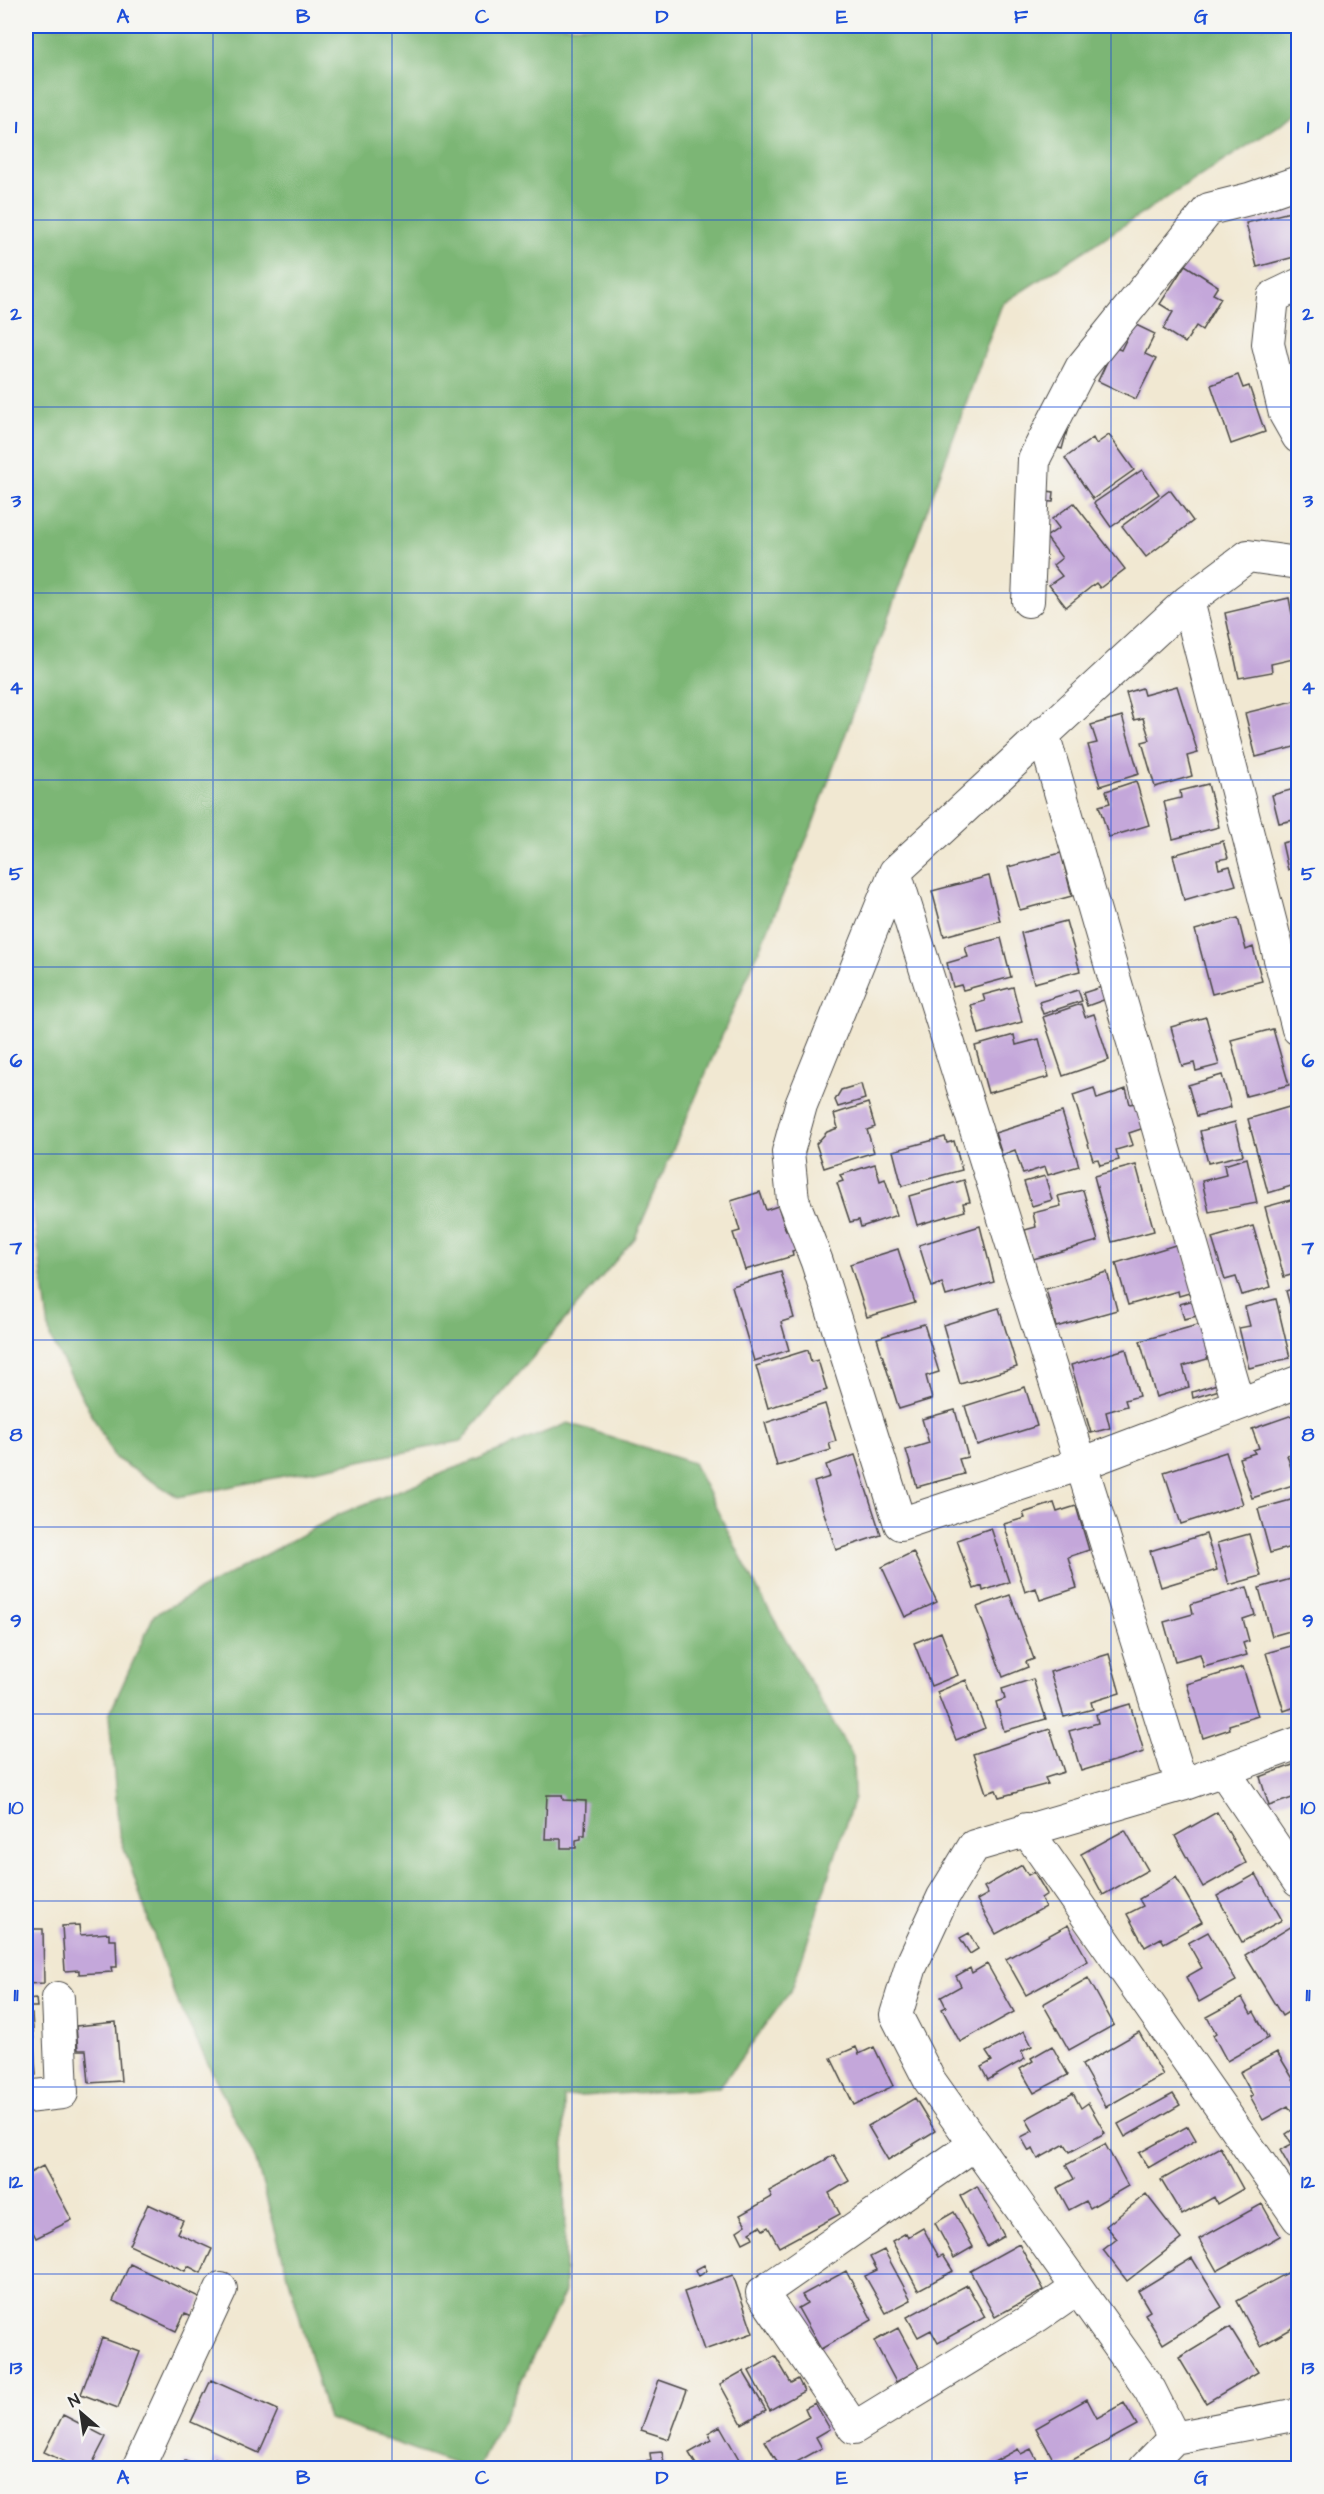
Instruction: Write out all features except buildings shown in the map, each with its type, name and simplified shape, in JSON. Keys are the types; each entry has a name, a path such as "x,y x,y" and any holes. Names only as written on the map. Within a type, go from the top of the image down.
{"street":[{"path":"1028,601 1034,459 1081,368 1209,208 1249,199 1299,182"},
{"path":"1299,285 1273,297 1268,344 1285,414 1299,437"},
{"path":"1299,563 1248,556 1188,601 895,872 801,1105 788,1152 793,1200 817,1262 900,1524 1081,1464 1238,1403 1299,1382"},
{"path":"1188,601 1299,1029"},
{"path":"1043,733 1238,1403"},
{"path":"895,872 1182,1785"},
{"path":"1174,2438 1150,2390 930,2081 896,2015 912,1966 943,1896 974,1846 1182,1785 1299,1743"},
{"path":"1223,1770 1299,1881"},
{"path":"1026,1830 1299,2218"},
{"path":"26,2097 62,2093 58,1998"},
{"path":"975,2144 762,2293 854,2428 1037,2316 1076,2289"},
{"path":"138,2469 221,2289"},
{"path":"1145,2469 1174,2438 1299,2415"}],"green space":[{"path":"26,26 1298,26 1298,113 1002,304 811,829 635,1238 461,1441 178,1497 115,1458 50,1337 27,1161"},
{"path":"568,1423 693,1463 761,1596 853,1757 854,1798 792,1989 719,2088 564,2097 565,2292 478,2468 467,2468 328,2419 256,2161 175,1997 119,1833 109,1715 154,1615 340,1514"}]}
